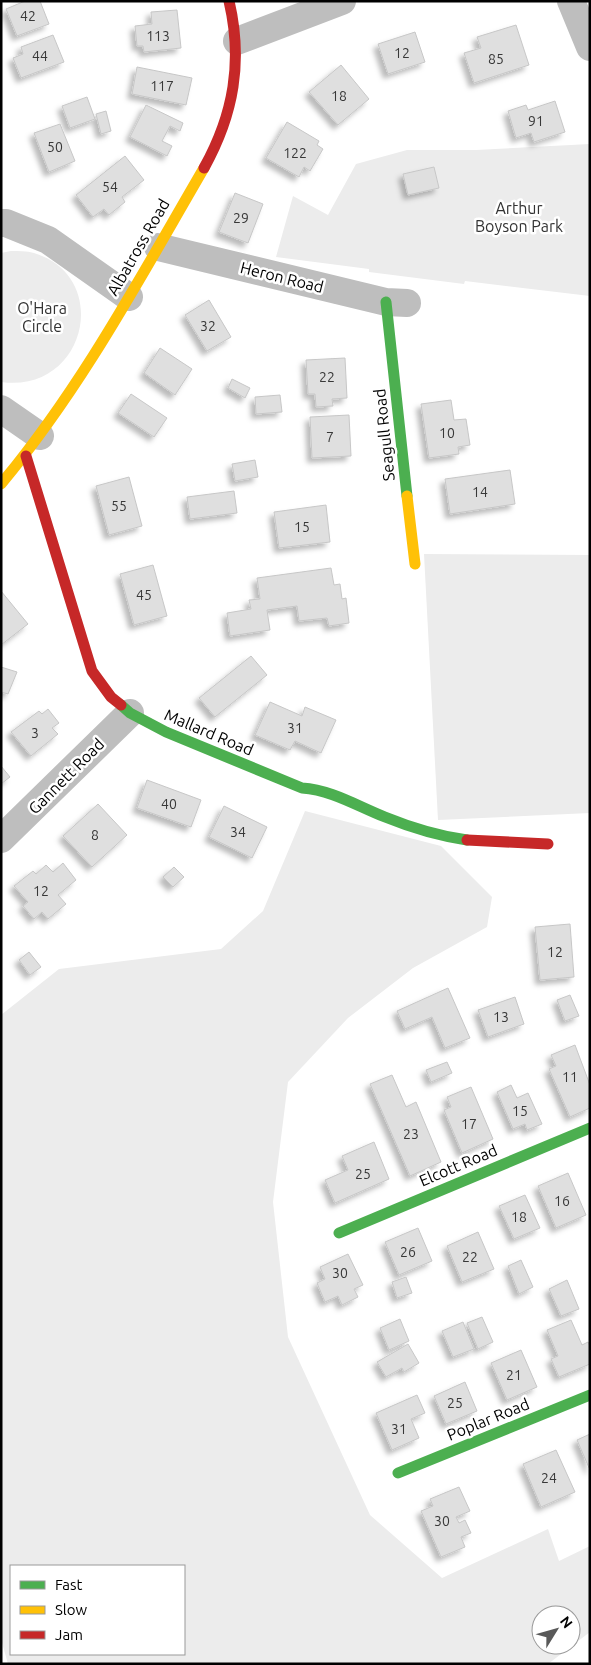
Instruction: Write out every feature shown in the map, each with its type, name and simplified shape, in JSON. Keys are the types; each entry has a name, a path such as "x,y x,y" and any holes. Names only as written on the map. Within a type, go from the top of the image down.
{"street":[{"name":"Albatross Road","path":"1,484 33,446 87,366 158,247 215,144 229,112 237,74 237,41 229,1"},
{"path":"237,41 342,1"},
{"path":"571,1 590,47"},
{"path":"3,216 48,240 129,297"},
{"name":"Heron Road","path":"158,247 396,303"},
{"name":"Seagull Road","path":"396,303 414,564"},
{"path":"1,409 33,446"},
{"name":"Mallard Road","path":"33,446 81,641 92,671 111,696 130,713 166,732 302,788 321,789 387,818 436,835 486,842 548,844"},
{"name":"Gannett Road","path":"1,839 130,713"},
{"name":"Elcott Road","path":"339,1232 590,1128"},
{"name":"Poplar Road","path":"398,1474 590,1395"}],"green space":[{"name":"Arthur Boyson Park","path":"590,144 590,296 465,281 464,284 369,272 369,269 276,257 293,196 328,215 356,164 407,150 476,150"},
{"name":"O'Hara Circle","path":"11,251 34,253 59,266 74,285 81,308 79,331 70,353 53,370 30,381 1,382 1,253"},
{"path":"424,554 590,555 590,813 438,820"},
{"path":"305,811 441,846 492,897 487,927 413,968 348,1018 288,1082 273,1202 288,1337 370,1515 442,1578 548,1529 559,1561 590,1546 590,1632 581,1639 581,1605 531,1605 531,1655 560,1655 548,1664 8,1664 1,1639 1,1015 59,969 221,949 263,911"}],"building":[{"path":"25,1 40,1 49,24 17,36 6,9"},
{"path":"177,10 181,48 144,52 143,46 137,46 135,26 152,24 151,12"},
{"path":"516,25 529,65 474,83 464,53 481,48 477,37"},
{"path":"415,32 425,62 388,74 378,44"},
{"path":"53,35 64,62 21,78 13,58 23,54 21,47"},
{"path":"341,65 369,99 338,125 309,92"},
{"path":"137,67 192,78 186,105 132,94"},
{"path":"87,97 95,119 70,128 62,106"},
{"path":"555,101 565,132 534,142 531,133 516,138 508,111 526,105 528,110"},
{"path":"146,105 183,123 180,131 170,126 162,141 172,146 167,156 130,137"},
{"path":"106,111 111,131 101,134 96,114"},
{"path":"287,122 319,141 317,145 323,149 310,171 304,167 299,177 266,158"},
{"path":"60,124 75,161 49,172 34,133"},
{"path":"125,156 144,180 122,197 125,202 109,215 104,209 93,217 76,195"},
{"path":"434,167 439,188 408,195 403,174"},
{"path":"235,193 263,204 248,243 219,232"},
{"path":"209,300 231,337 207,351 185,315"},
{"path":"160,348 192,369 175,395 144,373"},
{"path":"345,358 347,398 332,399 333,406 316,407 315,394 308,394 306,360"},
{"path":"232,379 250,388 245,398 228,388"},
{"path":"131,394 167,418 154,437 118,413"},
{"path":"280,395 282,412 256,414 255,397"},
{"path":"451,400 454,420 466,419 470,445 458,447 459,454 429,458 421,404"},
{"path":"349,415 351,456 312,458 310,417"},
{"path":"255,460 258,477 235,481 232,464"},
{"path":"510,470 515,504 450,514 445,479"},
{"path":"129,477 142,526 109,535 96,486"},
{"path":"234,491 237,513 190,519 187,497"},
{"path":"326,505 330,542 279,548 274,512"},
{"path":"153,565 167,616 134,625 120,574"},
{"path":"331,568 334,585 340,584 342,599 346,598 349,623 329,626 327,618 299,621 297,606 267,610 270,630 230,636 227,613 251,609 249,600 260,599 257,578"},
{"path":"1,591 28,624 1,645"},
{"path":"251,656 267,675 215,717 199,698"},
{"path":"1,667 17,672 8,694 1,692"},
{"path":"270,702 302,716 305,707 336,720 321,753 295,741 290,750 255,735"},
{"path":"48,709 59,723 52,728 58,734 31,756 11,732 39,711 42,714"},
{"path":"1,766 10,777 1,784"},
{"path":"147,780 201,800 191,827 137,808"},
{"path":"98,804 127,835 92,867 63,836"},
{"path":"224,806 267,827 252,858 209,837"},
{"path":"63,863 76,880 58,895 66,904 48,919 42,912 34,919 23,906 28,902 14,886 33,871 36,874 46,865 53,872"},
{"path":"174,867 184,877 173,887 163,877"},
{"path":"570,924 574,977 540,980 535,927"},
{"path":"29,952 41,967 30,975 19,960"},
{"path":"448,988 470,1038 445,1048 432,1017 405,1029 397,1011"},
{"path":"570,995 579,1016 565,1021 557,1000"},
{"path":"515,997 524,1024 488,1037 478,1010"},
{"path":"575,1045 590,1085 590,1108 570,1117 549,1069 556,1066 551,1055"},
{"path":"447,1062 452,1073 431,1082 426,1070"},
{"path":"392,1075 406,1107 416,1102 441,1162 410,1176 370,1084"},
{"path":"511,1085 517,1098 528,1093 542,1124 527,1130 525,1124 513,1129 497,1092"},
{"path":"471,1087 493,1139 462,1153 444,1110 451,1107 447,1097"},
{"path":"374,1142 389,1179 335,1203 325,1180 348,1170 342,1156"},
{"path":"568,1173 586,1215 556,1228 538,1186"},
{"path":"525,1195 540,1228 514,1239 499,1206"},
{"path":"418,1228 432,1261 399,1275 385,1242"},
{"path":"478,1232 494,1269 462,1282 447,1246"},
{"path":"348,1254 363,1285 354,1289 358,1297 342,1305 338,1296 325,1302 317,1283 325,1279 320,1267"},
{"path":"521,1260 533,1287 519,1294 508,1266"},
{"path":"406,1277 412,1293 397,1298 392,1282"},
{"path":"567,1280 579,1309 561,1316 549,1289"},
{"path":"482,1317 493,1342 478,1349 467,1323"},
{"path":"400,1319 409,1341 389,1350 380,1328"},
{"path":"571,1320 582,1345 588,1342 590,1346 590,1364 559,1377 551,1359 558,1356 547,1330"},
{"path":"463,1322 474,1349 453,1357 442,1331"},
{"path":"408,1344 419,1363 404,1372 402,1368 386,1377 377,1362"},
{"path":"521,1350 537,1387 507,1400 491,1363"},
{"path":"465,1382 477,1411 446,1424 434,1396"},
{"path":"417,1395 425,1413 411,1419 419,1438 392,1450 376,1413"},
{"path":"590,1434 590,1470 577,1440"},
{"path":"556,1450 575,1492 541,1507 523,1464"},
{"path":"459,1487 470,1511 456,1517 459,1523 465,1520 471,1533 461,1537 465,1547 441,1557 421,1511 433,1506 430,1499"}],"traffic: fast":[{"path":"386,302 407,496"},
{"path":"121,705 130,713 166,732 302,788 334,795 415,828 467,840"},
{"path":"339,1233 590,1128"},
{"path":"398,1473 590,1395"}],"traffic: slow":[{"path":"1,484 58,409 84,370 204,168"},
{"path":"407,496 415,564"}],"traffic: jam":[{"path":"204,168 223,128 233,87 235,45 229,1"},
{"path":"26,456 92,671 111,697 121,705"},
{"path":"467,840 548,844"}]}
